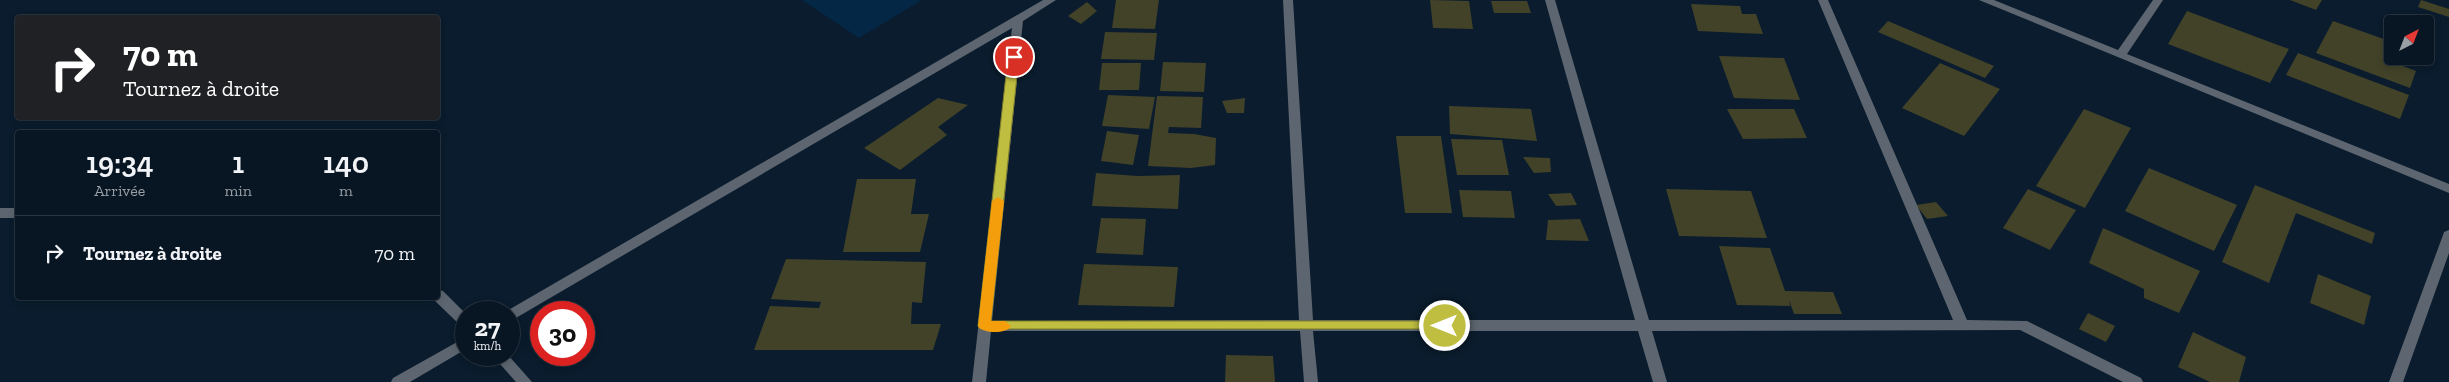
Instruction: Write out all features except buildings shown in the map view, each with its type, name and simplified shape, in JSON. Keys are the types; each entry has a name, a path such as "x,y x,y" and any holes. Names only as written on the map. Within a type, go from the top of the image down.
{"street":[{"path":"520,311 1051,0"},
{"path":"1288,0 1306,326 1311,382"},
{"path":"1550,0 1660,382"},
{"path":"1823,0 1962,325"},
{"path":"1984,0 2449,188"},
{"path":"2120,55 2158,0"},
{"path":"978,382 1018,19"},
{"path":"0,213 15,213"},
{"path":"2396,382 2449,234"},
{"path":"440,298 455,312"},
{"path":"984,326 2022,324 2136,382"},
{"path":"398,382 455,348"},
{"path":"510,366 525,382"}],"shaded area":[{"path":"802,0 922,0 859,38"}],"slow traffic":[{"path":"998,201 984,326 1005,326"}],"route":[{"path":"1014,57 984,326 1445,326"}]}
